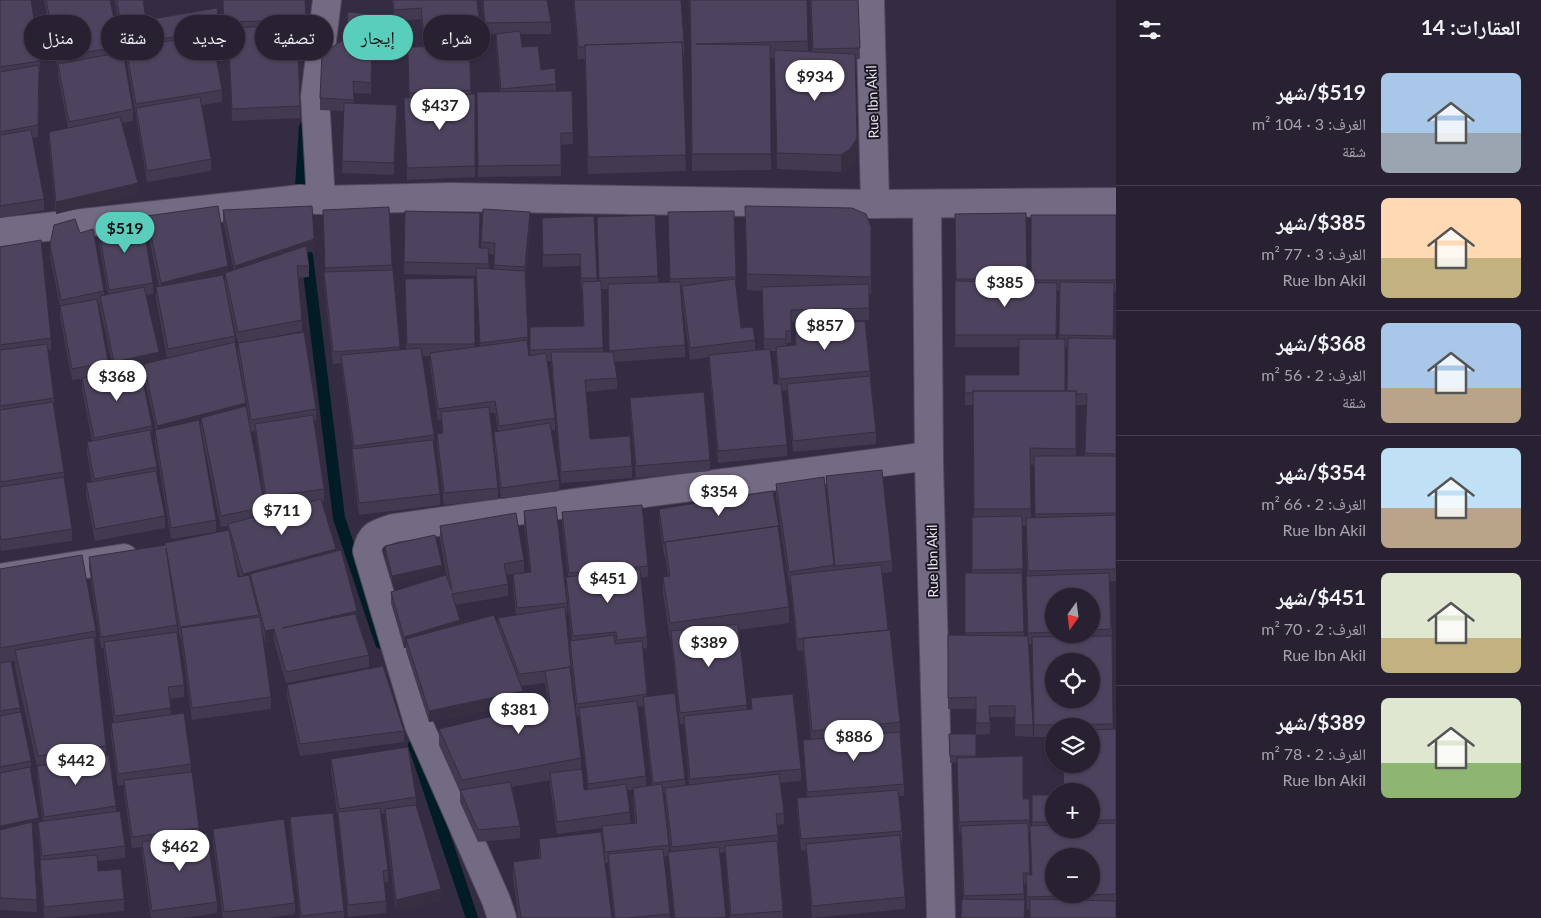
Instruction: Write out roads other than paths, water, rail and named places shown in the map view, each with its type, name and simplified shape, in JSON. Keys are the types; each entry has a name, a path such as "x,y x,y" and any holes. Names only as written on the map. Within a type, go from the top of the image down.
{"street":[{"path":"321,200 315,97 327,0"},
{"name":"Rue Ibn Akil","path":"870,0 875,204"},
{"path":"0,232 300,199 451,197 875,204 1116,202"},
{"name":"Rue Ibn Akil","path":"927,204 929,456 941,918"},
{"path":"502,918 496,900 419,725 367,552 369,543 374,535 394,528 422,524 929,456"},
{"path":"0,578 146,554"}],"waterway":[{"path":"300,202 305,127"},
{"path":"307,256 339,518 381,643"},
{"path":"414,745 472,918"}]}
